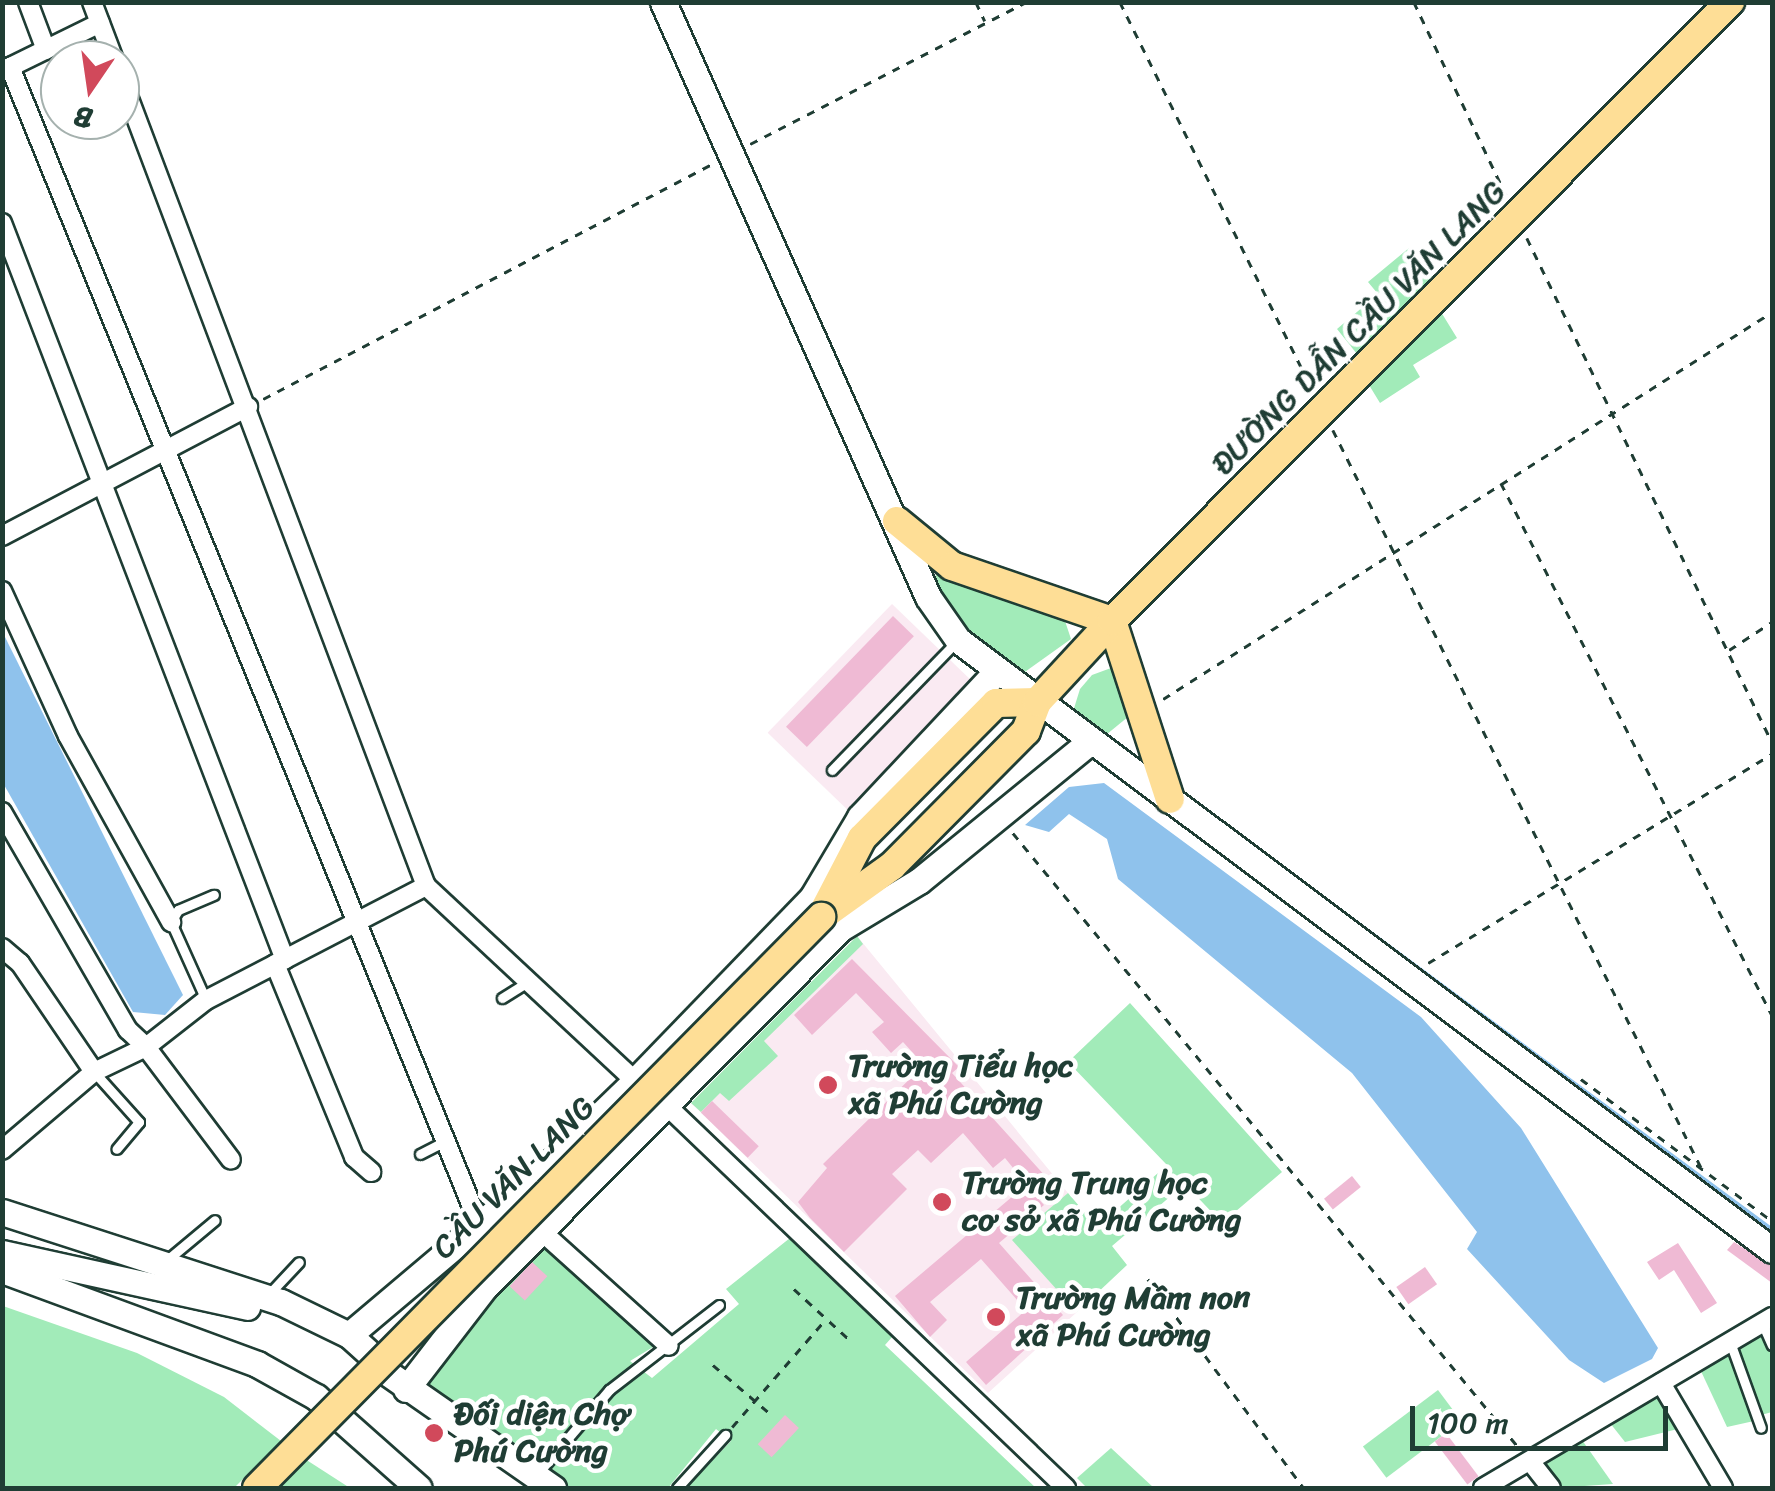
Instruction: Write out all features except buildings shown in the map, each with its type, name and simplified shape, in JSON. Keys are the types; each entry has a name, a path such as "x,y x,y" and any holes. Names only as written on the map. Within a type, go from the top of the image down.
{"main road":[{"path":"663,2 928,597 958,640 1088,744 1410,974 1772,1250"},
{"name":"ĐƯỜNG DẪN CẦU VĂN LANG","path":"821,917 872,848 951,768 1008,713 1037,702 1730,2"},
{"path":"897,521 952,566 1112,622 1145,711 1170,799"},
{"path":"2,1253 339,1330 480,1226 634,1080 812,898 860,817 997,671"},
{"path":"821,917 903,879 1037,744 1037,702"},
{"path":"538,1485 398,1382 540,1230 842,928 920,880 1088,744"},
{"name":"CẦU VĂN LANG","path":"256,1488 821,917"},
{"path":"2,1212 267,1298 339,1330 368,1352"},
{"path":"2,1270 241,1358 316,1397 419,1488"},
{"path":"83,1299 184,1294"}],"street":[{"path":"28,2 42,40"},
{"path":"92,2 106,40"},
{"path":"66,40 100,23"},
{"path":"40,53 6,69 442,1144 480,1226"},
{"path":"140,126 426,886 634,1080"},
{"path":"2,223 354,1158 371,1172"},
{"path":"2,536 248,406"},
{"path":"2,592 68,736 171,922"},
{"path":"2,812 128,1030 146,1047 231,1160"},
{"path":"2,1150 94,1072 146,1047 206,1000 426,886"},
{"path":"2,948 20,963 94,1072"},
{"path":"666,1105 1066,1488"},
{"path":"540,1230 669,1346"},
{"path":"1484,1488 1767,1320"},
{"path":"1661,1383 1723,1488"},
{"path":"1530,1461 1551,1488"}],"lane":[{"path":"832,770 958,640"},
{"path":"206,1000 171,922 178,910 214,895"},
{"path":"502,998 531,980"},
{"path":"94,1072 139,1122 116,1149"},
{"path":"420,1154 442,1144"},
{"path":"161,1266 214,1220"},
{"path":"267,1298 299,1262"},
{"path":"538,1485 609,1390 719,1305"},
{"path":"1767,1320 1772,1345"},
{"path":"1730,1342 1761,1428"},
{"path":"677,1488 725,1436"}],"path":[{"path":"976,2 986,23"},
{"path":"248,406 1026,2"},
{"path":"1120,2 1701,1167"},
{"path":"1414,2 1772,742"},
{"path":"1145,711 1772,312"},
{"path":"1501,483 1674,816 1772,1015"},
{"path":"1727,651 1772,622"},
{"path":"1410,974 1772,754"},
{"path":"1000,816 1530,1461"},
{"path":"1148,1278 1304,1488"},
{"path":"794,1289 851,1340"},
{"path":"725,1436 826,1319"},
{"path":"713,1365 772,1416"}],"shaded area":[{"path":"892,604 978,687 854,816 768,733"},
{"path":"857,936 1068,1193 1013,1240 1077,1312 988,1393 691,1103"}],"green space":[{"path":"1409,248 1433,277 1357,354 1337,329 1378,294 1368,282"},
{"path":"1441,312 1457,338 1413,365 1420,377 1380,403 1369,385"},
{"path":"937,574 1050,611 1065,621 1071,639 1022,674 954,622 930,583"},
{"path":"1111,668 1125,676 1134,712 1101,739 1071,718 1080,689 1092,675"},
{"path":"857,936 863,944 764,1041 778,1056 729,1101 720,1093 701,1112 691,1103"},
{"path":"1130,1003 1282,1172 1222,1223 1185,1184 1112,1246 1127,1265 1077,1312 1012,1240 1068,1193 1097,1227 1167,1165 1068,1062"},
{"path":"790,1238 893,1336 885,1345 1036,1488 686,1488 731,1441 716,1429 668,1488 569,1488 432,1391 428,1382 495,1285 542,1241 658,1344 630,1361 652,1378 739,1304 726,1289"},
{"path":"3,1306 137,1353 224,1397 281,1441 234,1488 3,1488"},
{"path":"1763,1332 1772,1351 1772,1412 1761,1415 1735,1348"},
{"path":"1730,1351 1754,1421 1727,1427 1700,1369"},
{"path":"1438,1390 1461,1421 1386,1478 1363,1447"},
{"path":"1661,1392 1682,1428 1625,1442 1610,1423"},
{"path":"1582,1440 1613,1484 1556,1488 1539,1466"},
{"path":"1111,1448 1154,1488 1087,1488 1077,1478"},
{"path":"305,1459 350,1488 276,1488"}],"water":[{"path":"2,631 183,995 165,1015 133,1012 3,783"},
{"path":"1104,783 1421,1017 1521,1128 1658,1348 1652,1359 1604,1383 1569,1360 1467,1249 1477,1232 1352,1073 1118,879 1107,839 1069,814 1049,832 1025,825 1069,787"}],"waterway":[{"path":"1308,887 1772,1230"}],"place":[{"name":"Trường Tiểu học xã Phú Cường","path":"828,1085"},
{"name":"Trường Trung học cơ sở xã Phú Cường","path":"942,1202"},
{"name":"Trường Mầm non xã Phú Cường","path":"996,1317"},
{"name":"Đối diện Chợ Phú Cường","path":"434,1433"}]}
